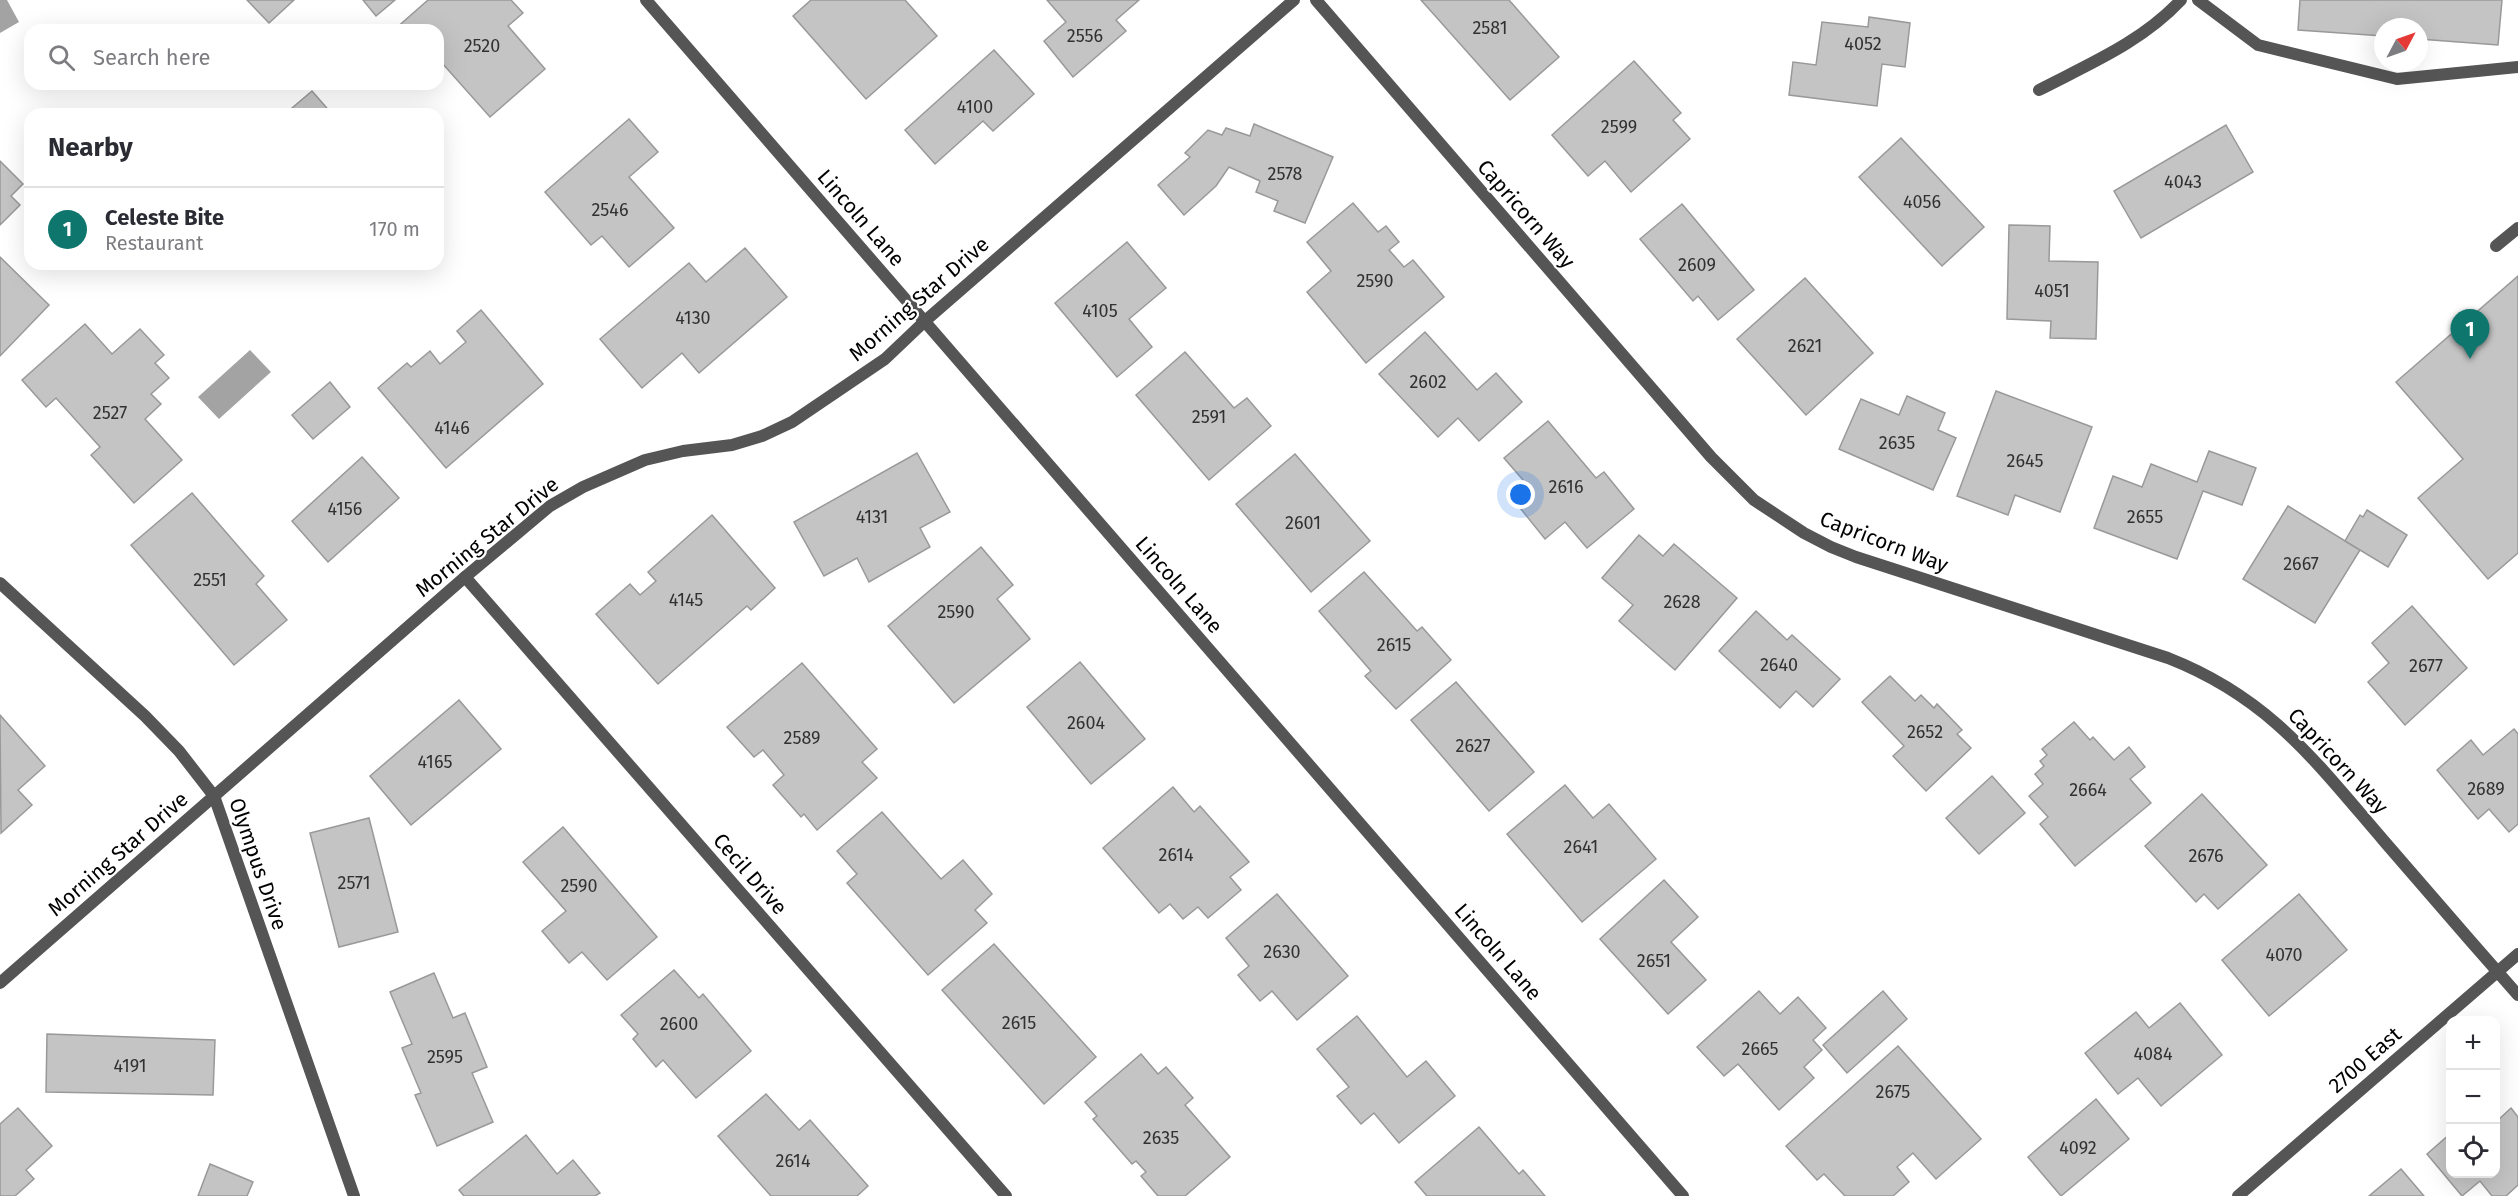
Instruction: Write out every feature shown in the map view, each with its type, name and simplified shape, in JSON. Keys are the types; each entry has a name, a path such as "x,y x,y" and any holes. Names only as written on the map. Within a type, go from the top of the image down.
{"street":[{"name":"Lincoln Lane","path":"646,0 1683,1196"},
{"name":"Morning Star Drive","path":"0,983 465,577 550,506 583,488 645,460 683,451 732,445 762,436 792,422 885,359 925,321 1294,0"},
{"name":"Capricorn Way","path":"1316,0 1711,457 1754,500 1804,533 1856,557 2168,658 2203,672 2234,690 2286,730 2518,995"},
{"path":"2039,90 2128,44 2148,31 2181,0"},
{"path":"2198,0 2258,45 2397,79 2518,67"},
{"path":"2496,246 2518,228"},
{"name":"Cecil Drive","path":"465,577 1006,1196"},
{"name":"Olympus Drive","path":"0,583 145,716 179,751 214,796 354,1196"},
{"name":"2700 East","path":"2238,1196 2518,954"}],"shaded area":[{"path":"0,0 7,0 19,22 0,33"},
{"path":"250,350 271,372 219,419 198,397"}],"building":[{"path":"247,0 294,0 269,23"},
{"path":"363,0 395,0 376,16"},
{"path":"428,0 511,0 523,13 508,26 545,69 490,117 444,65 444,24 401,24"},
{"path":"811,0 905,0 937,36 866,99 793,16"},
{"path":"1047,0 1139,0 1116,20 1126,31 1073,77 1044,41 1066,22"},
{"path":"1421,0 1509,0 1559,57 1510,100"},
{"path":"2300,0 2502,0 2498,45 2428,40 2428,18 2374,18 2374,35 2298,30"},
{"path":"1869,17 1910,23 1905,67 1882,64 1877,106 1789,95 1793,62 1816,65 1822,22 1868,27"},
{"path":"994,50 1034,94 993,131 983,121 935,164 905,130"},
{"path":"1634,61 1681,113 1673,120 1690,139 1631,192 1605,161 1588,176 1552,135"},
{"path":"312,91 327,108 292,108"},
{"path":"629,119 658,152 629,177 674,228 629,267 602,236 591,245 545,192"},
{"path":"1254,124 1333,157 1305,223 1274,211 1278,201 1256,192 1260,181 1229,167 1216,186 1184,215 1158,185 1190,157 1185,153 1208,130 1222,135 1226,128 1250,136"},
{"path":"2226,125 2253,172 2141,238 2114,191"},
{"path":"1901,138 1984,227 1942,266 1859,177"},
{"path":"0,161 23,184 11,196 20,205 0,225"},
{"path":"1353,203 1378,232 1386,226 1399,242 1389,250 1404,267 1413,260 1444,297 1366,363 1307,292 1331,271 1307,242"},
{"path":"1682,204 1754,290 1718,320 1698,296 1693,301 1640,239"},
{"path":"2009,225 2050,226 2049,261 2098,262 2096,339 2050,338 2051,321 2007,319"},
{"path":"1127,242 1166,288 1129,319 1152,347 1117,377 1055,303"},
{"path":"745,248 787,297 699,373 682,353 642,388 600,339 689,263 706,282"},
{"path":"0,257 49,305 0,356"},
{"path":"2518,276 2518,553 2488,579 2418,498 2463,459 2396,382"},
{"path":"1805,278 1873,353 1806,415 1737,339"},
{"path":"481,310 543,384 446,468 378,388 407,363 411,367 430,351 440,364 466,342 457,331"},
{"path":"85,324 112,354 140,329 164,355 155,363 169,378 151,394 161,404 145,419 182,460 134,503 91,455 100,447 56,398 46,407 22,380"},
{"path":"1425,332 1477,390 1496,373 1522,402 1479,441 1458,418 1438,437 1379,374"},
{"path":"1185,352 1234,408 1247,398 1271,426 1209,480 1136,395"},
{"path":"330,382 350,407 313,439 292,415"},
{"path":"1996,391 2092,427 2060,512 2015,495 2008,515 1957,496"},
{"path":"1907,396 1945,413 1938,430 1956,438 1933,490 1839,449 1861,399 1899,415"},
{"path":"1548,421 1596,478 1604,472 1634,509 1587,548 1565,522 1545,539 1508,493 1523,480 1504,458"},
{"path":"2209,451 2256,468 2242,505 2203,491 2177,559 2094,528 2113,476 2142,487 2151,464 2197,482"},
{"path":"917,453 950,512 920,528 930,547 869,582 857,558 824,576 794,522"},
{"path":"1295,454 1370,541 1311,592 1236,504"},
{"path":"362,457 399,498 328,562 292,521"},
{"path":"192,493 264,576 256,584 287,620 234,665 131,545"},
{"path":"2288,506 2360,550 2315,623 2243,579"},
{"path":"2367,510 2407,535 2388,567 2345,541 2360,515 2363,517"},
{"path":"712,515 775,588 751,610 747,606 658,684 596,614 630,584 640,595 656,581 648,572"},
{"path":"1639,535 1663,556 1674,544 1737,598 1675,670 1619,621 1633,605 1602,578"},
{"path":"981,547 1013,585 997,599 1030,639 954,703 888,626"},
{"path":"1364,572 1417,631 1422,627 1451,660 1396,709 1365,676 1371,671 1319,611"},
{"path":"2412,606 2467,668 2405,725 2368,682 2389,663 2372,643"},
{"path":"1756,611 1787,640 1792,635 1840,679 1813,707 1796,691 1780,708 1719,651"},
{"path":"1080,662 1145,739 1091,784 1027,707"},
{"path":"802,663 877,749 862,762 877,778 817,830 804,814 801,817 773,785 784,775 763,750 754,757 727,727"},
{"path":"1890,676 1915,701 1921,695 1934,708 1937,704 1962,730 1957,734 1971,748 1926,791 1893,756 1904,746 1862,702"},
{"path":"1456,682 1534,772 1489,811 1411,720"},
{"path":"459,700 501,749 411,825 370,776"},
{"path":"0,715 45,766 18,790 32,805 1,833"},
{"path":"2074,722 2090,740 2093,737 2114,760 2129,747 2145,767 2130,779 2151,803 2075,866 2040,824 2048,817 2029,796 2043,784 2035,774 2044,766 2040,761 2047,755 2042,749"},
{"path":"2514,729 2518,734 2518,824 2509,832 2489,809 2478,819 2437,770 2471,740 2483,755"},
{"path":"1992,776 2025,813 1979,854 1946,818"},
{"path":"1565,785 1593,818 1609,804 1656,859 1582,922 1507,834"},
{"path":"1173,787 1194,812 1200,806 1249,862 1230,877 1241,890 1208,918 1198,907 1183,919 1170,904 1159,913 1103,848"},
{"path":"2202,794 2267,865 2218,909 2204,894 2196,902 2145,846"},
{"path":"882,812 941,879 963,860 992,894 975,910 987,923 928,975 847,883 857,874 837,851"},
{"path":"369,818 398,932 339,947 310,833"},
{"path":"563,827 657,937 607,980 582,952 569,963 542,931 566,911 523,862"},
{"path":"1664,880 1698,917 1671,942 1706,980 1668,1014 1600,939"},
{"path":"1277,894 1348,976 1297,1020 1272,991 1260,1001 1238,975 1249,966 1226,938"},
{"path":"2299,894 2347,950 2269,1016 2222,960"},
{"path":"994,944 1096,1057 1044,1104 942,990"},
{"path":"674,970 699,998 703,994 751,1051 696,1098 663,1060 656,1067 633,1039 638,1034 621,1015"},
{"path":"434,973 453,1018 465,1013 487,1067 472,1073 493,1122 437,1146 415,1095 421,1093 402,1048 412,1044 390,992"},
{"path":"1759,991 1780,1014 1798,997 1826,1028 1813,1040 1822,1050 1804,1067 1814,1078 1779,1110 1738,1064 1724,1076 1697,1047"},
{"path":"1883,991 1907,1019 1847,1073 1823,1045"},
{"path":"2180,1003 2222,1055 2161,1106 2138,1078 2118,1094 2085,1053 2136,1012 2149,1028"},
{"path":"1357,1016 1407,1077 1426,1061 1455,1096 1399,1143 1374,1113 1361,1124 1337,1096 1349,1087 1317,1049"},
{"path":"47,1034 215,1040 213,1095 46,1092"},
{"path":"1898,1046 1981,1139 1936,1179 1913,1153 1897,1167 1909,1182 1893,1196 1845,1196 1824,1174 1817,1180 1786,1146"},
{"path":"1141,1054 1158,1074 1166,1067 1193,1098 1185,1105 1230,1157 1185,1196 1158,1196 1141,1176 1146,1172 1136,1161 1132,1164 1093,1119 1097,1116 1085,1102"},
{"path":"766,1094 799,1130 810,1120 868,1186 857,1196 771,1196 718,1136"},
{"path":"2096,1099 2129,1139 2061,1196 2028,1157"},
{"path":"18,1108 52,1146 26,1170 34,1179 15,1196 0,1196 0,1124"},
{"path":"2511,1108 2518,1117 2518,1185 2506,1196 2492,1196 2480,1181 2462,1196 2447,1178 2500,1178 2500,1118"},
{"path":"1479,1127 1519,1174 1523,1170 1545,1196 1427,1196 1415,1182"},
{"path":"526,1135 557,1174 573,1160 600,1193 595,1196 464,1196 459,1190"},
{"path":"2446,1137 2446,1177 2427,1154"},
{"path":"210,1164 253,1182 247,1196 198,1196"},
{"path":"2401,1169 2424,1196 2369,1196"}],"place":[{"name":"Celeste Bite","path":"2470,359"}]}
